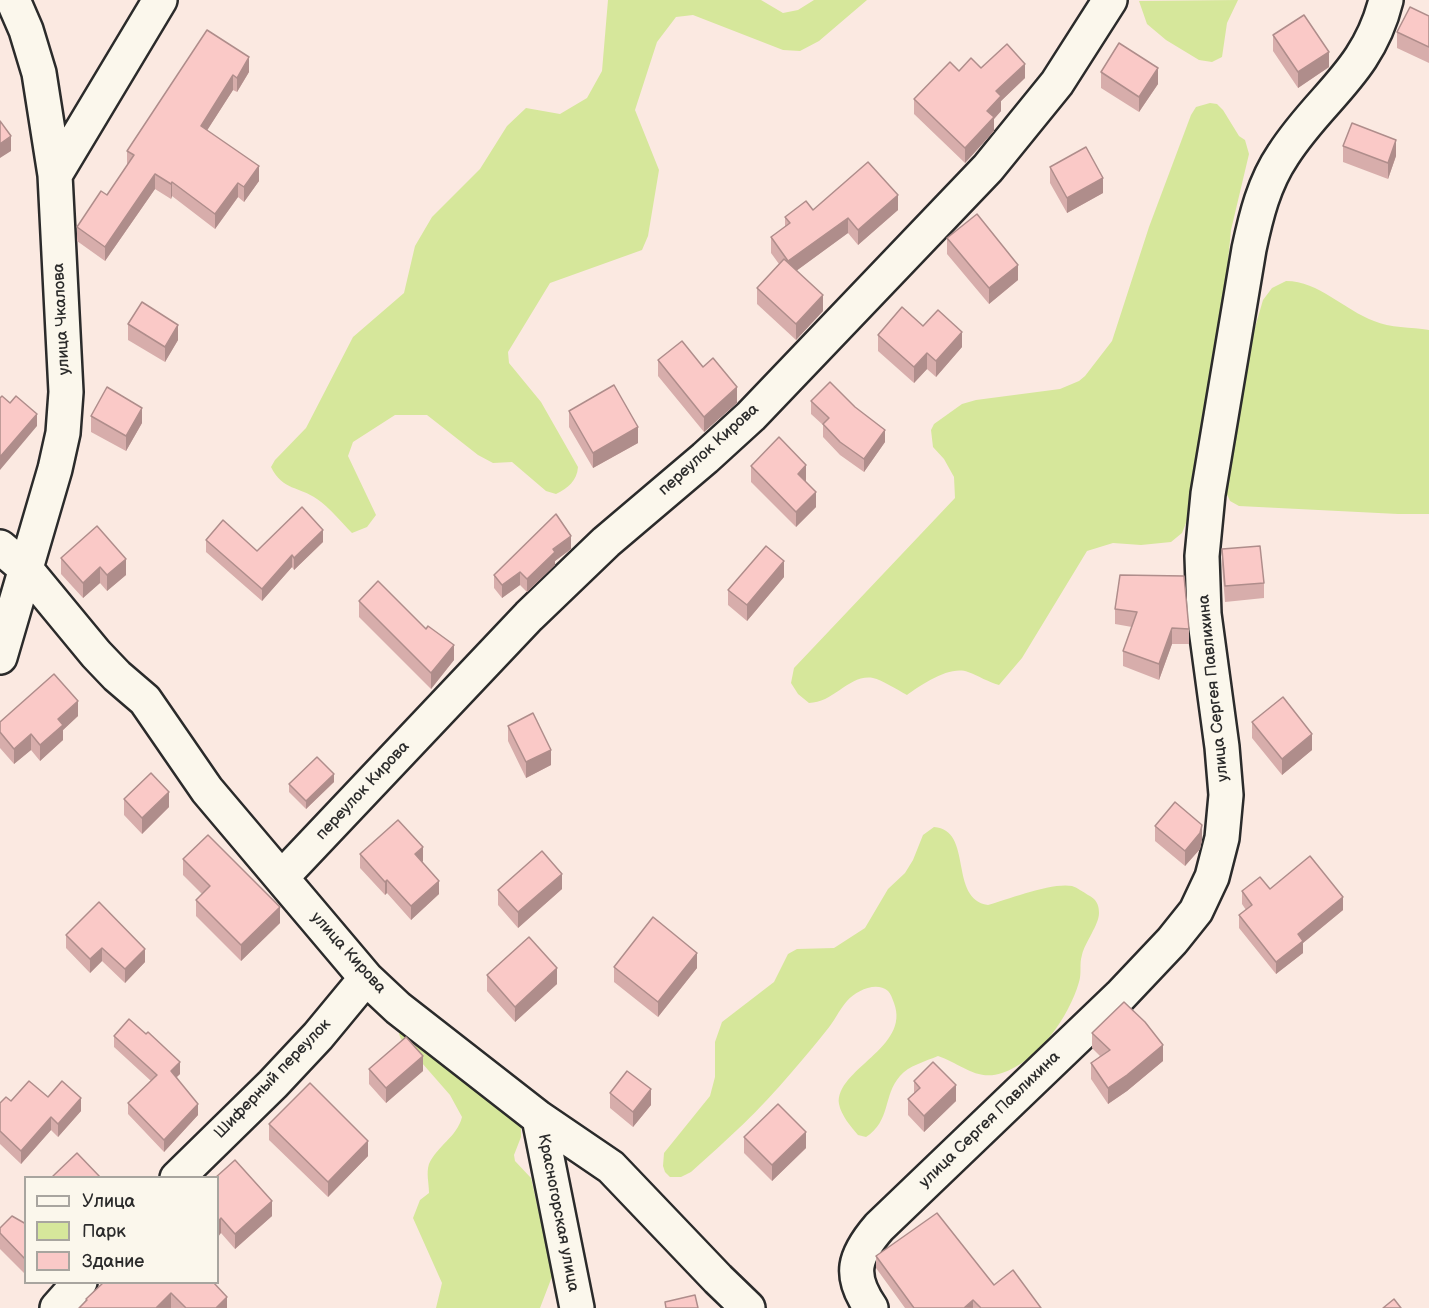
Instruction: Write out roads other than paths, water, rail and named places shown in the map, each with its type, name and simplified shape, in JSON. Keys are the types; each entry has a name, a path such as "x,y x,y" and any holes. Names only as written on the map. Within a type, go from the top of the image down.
{"street":[{"name":"улица Чкалова","path":"0,657 55,468 63,433 66,392 55,176 39,73 26,30 13,0"},
{"path":"55,176 160,0"},
{"name":"переулок Кирова","path":"282,877 529,616 606,542 751,416 988,168 1057,83 1110,0"},
{"name":"улица Сергея Павлихина","path":"872,1308 861,1294 856,1277 857,1260 864,1244 1150,965 1196,911 1212,877 1222,838 1226,795 1222,747 1204,614 1202,556 1208,494 1249,249 1257,214 1268,182 1282,155 1361,60 1375,34 1386,0"},
{"name":"улица Кирова","path":"0,547 25,568 96,654 145,700 207,790 238,829 282,877 366,978 398,1008 539,1118 611,1167 748,1308"},
{"name":"Шиферный переулок","path":"179,1176 273,1084 318,1036 366,978"},
{"name":"Красногорская улица","path":"539,1118 577,1308"},
{"path":"57,1308 78,1284"}]}
